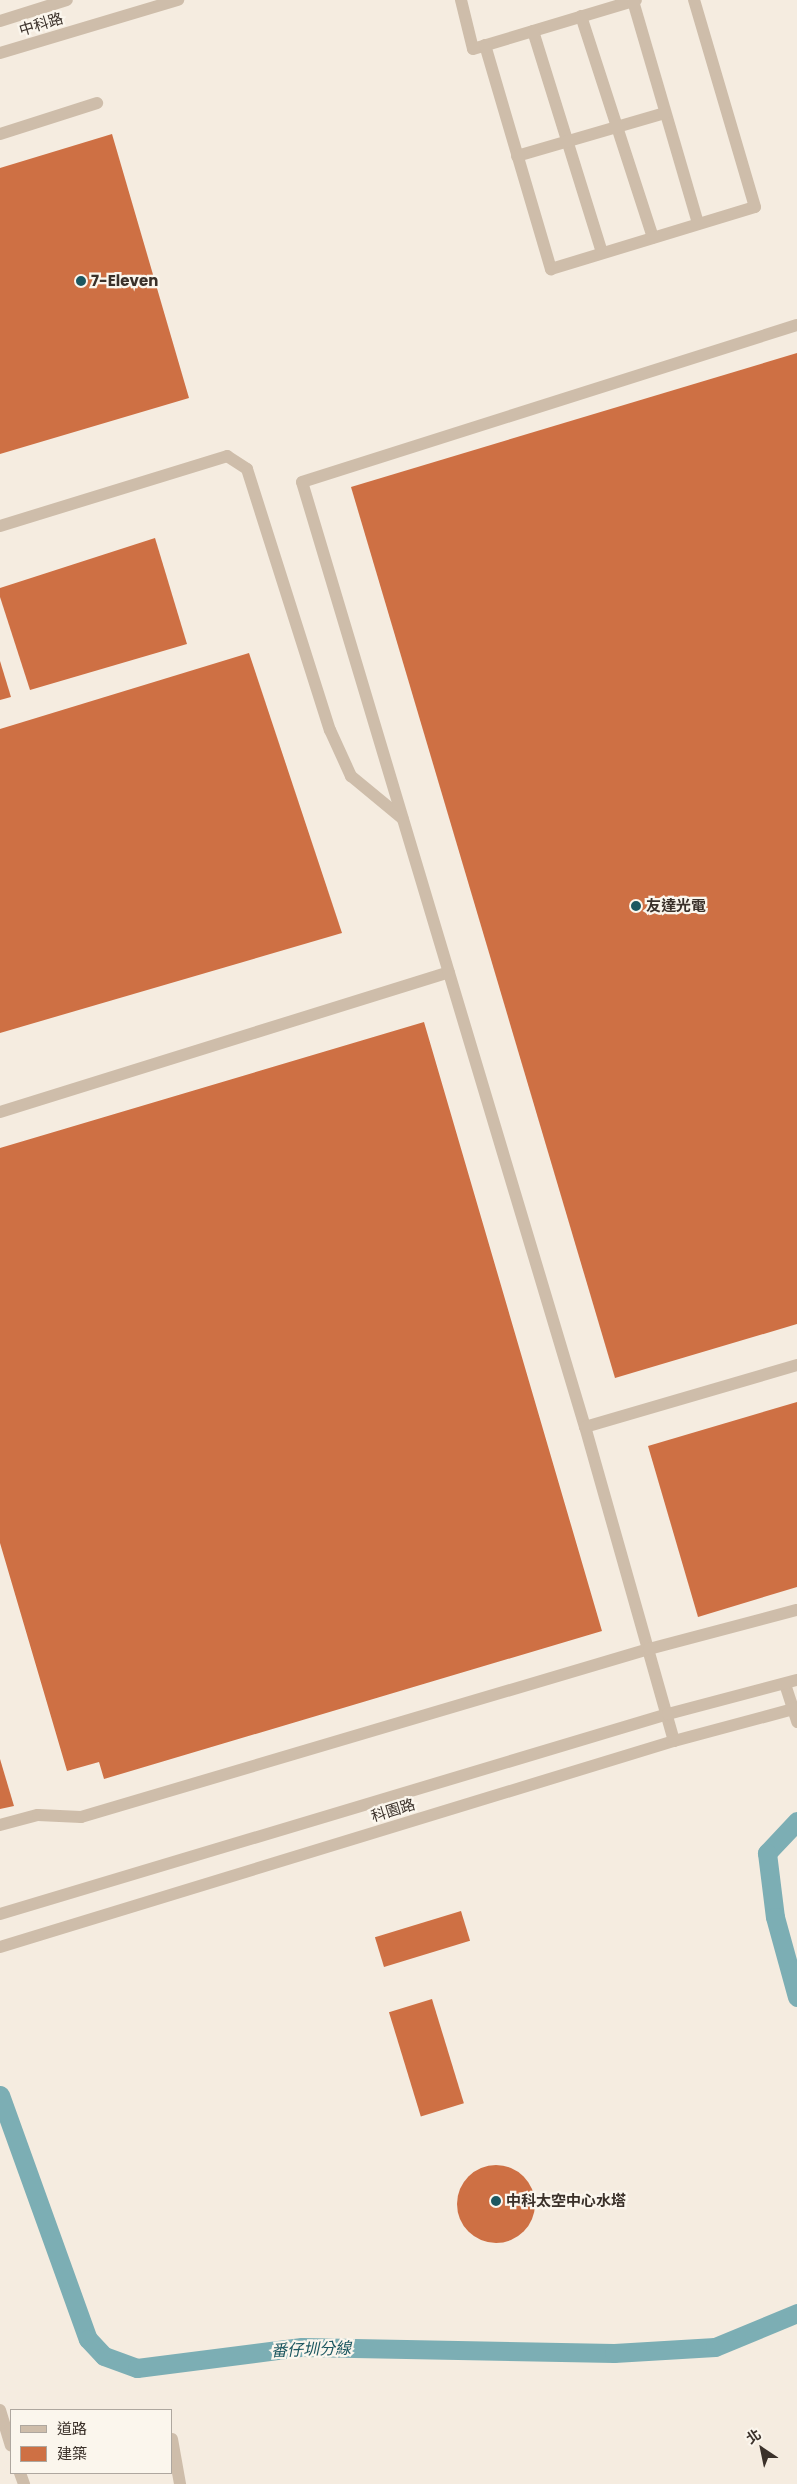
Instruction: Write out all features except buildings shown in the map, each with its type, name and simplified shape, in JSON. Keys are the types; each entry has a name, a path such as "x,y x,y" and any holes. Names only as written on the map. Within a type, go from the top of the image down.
{"street":[{"name":"中科路","path":"0,21 67,0"},
{"name":"中科路","path":"0,53 163,1 178,0"},
{"path":"461,0 473,49 634,0 698,224"},
{"path":"484,45 551,269 755,207 694,0"},
{"path":"581,16 652,238"},
{"path":"533,31 602,253"},
{"path":"0,134 97,103"},
{"path":"517,156 665,113"},
{"path":"674,1741 668,1714 584,1427 302,482 797,325"},
{"path":"0,526 227,456 246,469 330,730 347,768 351,776 403,819"},
{"path":"0,1112 449,972"},
{"path":"584,1427 797,1365"},
{"path":"0,1825 38,1815 81,1817 649,1650 797,1610"},
{"path":"791,1682 797,1722"},
{"name":"科園路","path":"0,1914 668,1714 791,1682"},
{"name":"科園路","path":"0,1947 674,1741 795,1709"},
{"path":"0,2410 10,2442"},
{"path":"172,2439 180,2484"}],"waterway":[{"name":"番仔圳分線","path":"797,1821 767,1853 775,1917 797,1997"},
{"name":"番仔圳分線","path":"0,2095 88,2339 104,2356 137,2368 302,2347 614,2353 715,2347 797,2313"}],"place":[{"name":"7-Eleven","path":"81,281"},
{"name":"友達光電","path":"636,906"},
{"name":"中科太空中心水塔","path":"496,2201"}]}
